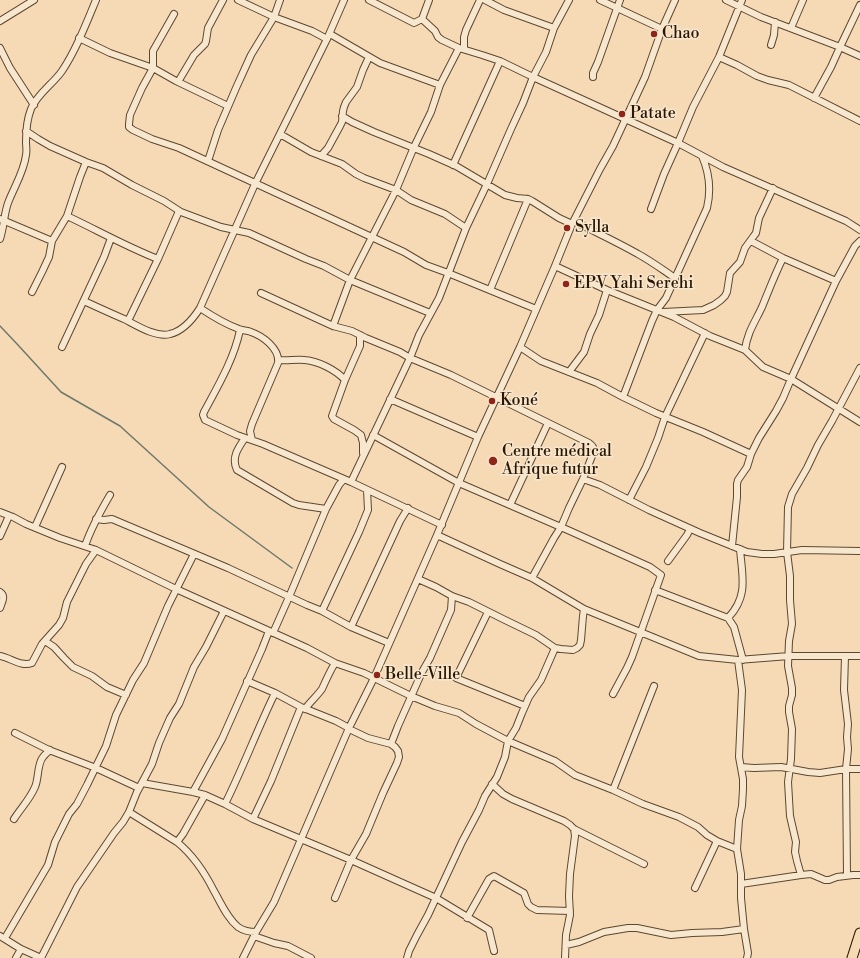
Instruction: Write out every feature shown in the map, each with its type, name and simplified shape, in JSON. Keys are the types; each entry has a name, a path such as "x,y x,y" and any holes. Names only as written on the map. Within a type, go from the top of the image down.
{"highway":[{"path":"852,958 860,933"}],"street":[{"path":"0,21 34,0"},
{"path":"0,238 3,230 2,219 25,160 26,131 30,114 42,93 62,71 72,53 96,0"},
{"path":"178,82 194,55 205,44 208,28 223,0"},
{"path":"238,0 274,17 346,43 380,63 440,86"},
{"path":"208,161 228,106 251,55 274,17 280,0"},
{"path":"84,301 156,333 167,335 179,331 194,318 200,308 255,184 328,37 344,0"},
{"path":"369,0 414,23 422,19 429,0"},
{"path":"333,326 350,280 396,190 431,112 440,86 462,49 466,30 480,0"},
{"path":"485,0 504,10 554,28"},
{"path":"351,482 410,358 419,334 439,298 466,228 546,52 554,28 569,0"},
{"path":"600,0 662,29"},
{"path":"593,77 593,73 620,0"},
{"path":"243,958 274,902 302,840 349,729 374,678 442,525 478,437 520,347 573,223 613,146 645,77 662,29 675,0"},
{"path":"726,0 740,3 761,17 840,46 860,56"},
{"path":"791,28 803,0"},
{"path":"651,209 664,174 693,107 719,57 740,3"},
{"path":"814,98 832,66 860,5"},
{"path":"174,14 153,51 153,68 130,115 129,122 130,127 133,130 208,161 404,252 426,265 536,309"},
{"path":"422,19 435,31 439,38 462,49 500,61 533,78 678,143 723,167 846,221 860,230"},
{"path":"771,45 775,22"},
{"path":"79,38 110,53 153,68 228,106"},
{"path":"0,48 34,105"},
{"path":"719,57 757,76 789,85 860,121"},
{"path":"0,65 5,58"},
{"path":"321,156 328,148 342,122 346,102 352,94 370,58"},
{"path":"453,164 500,61"},
{"path":"342,116 374,132 453,164 510,196 528,199 559,218 597,234 650,260 675,278"},
{"path":"26,131 38,139 86,162 103,168 164,201 179,211 221,227 249,233 324,266 350,280 430,313"},
{"path":"280,134 311,152 342,164 364,178 396,190 411,200 445,214 466,228"},
{"path":"623,397 648,329 666,298 707,208 709,200 708,176 706,165 702,156"},
{"path":"32,292 49,258 52,241 67,216 86,162"},
{"path":"659,311 703,310 721,300 727,292 730,273 740,262 745,248 756,233 759,218 773,188"},
{"path":"490,290 528,199"},
{"path":"128,321 179,211"},
{"path":"67,216 137,251 158,259"},
{"path":"2,219 52,241"},
{"path":"62,347 104,257 110,238"},
{"path":"751,241 783,258 836,281"},
{"path":"732,546 738,480 747,467 751,454 759,438 783,398 790,379 836,281 855,246 860,241"},
{"path":"745,350 746,339 783,258"},
{"path":"555,266 607,290 674,317 705,333 745,350 763,367 808,389 823,400 860,422"},
{"path":"569,372 584,352 607,290"},
{"path":"261,293 333,326 352,331 451,375 592,445 594,451 561,527 532,578"},
{"path":"200,308 240,330 250,331 267,341 276,352 278,360 276,369 252,424 250,432 252,440"},
{"path":"240,330 233,354 203,415 205,420 237,435 295,457 442,525"},
{"path":"629,500 652,453 665,417 705,333"},
{"path":"360,335 360,346 345,380 332,414 332,418 361,435 363,455"},
{"path":"520,347 541,361 597,383 665,417 703,432 751,454"},
{"path":"278,360 306,360 314,362 336,372 345,380"},
{"path":"801,875 795,852 796,842 790,816 788,782 792,728 789,706 792,696 792,688 788,666 788,656 792,624 790,576 787,552 788,507 792,494 860,368"},
{"path":"390,399 478,437"},
{"path":"510,505 548,423"},
{"path":"373,435 459,483 650,567 661,575 627,668 613,694"},
{"path":"245,438 239,446 234,460 237,470 293,503 326,509"},
{"path":"35,527 62,467"},
{"path":"583,478 690,529 740,550 762,554 802,550 860,551"},
{"path":"193,792 222,739 262,649 290,597 326,509 339,485 344,479"},
{"path":"322,611 368,510 367,490"},
{"path":"85,546 96,519 110,495"},
{"path":"352,627 400,521 408,508"},
{"path":"0,512 60,538 96,550 176,589 308,648 335,663 364,673 435,706 459,713 508,741 555,761 575,775 643,804 679,817 698,827 717,841 737,849"},
{"path":"0,536 9,516"},
{"path":"96,519 112,519 228,568 389,643"},
{"path":"668,561 687,536 690,529"},
{"path":"437,535 532,578 584,609 699,656 741,660 788,656 860,656"},
{"path":"0,656 6,657 20,664 27,665 32,663 36,658 39,648 59,625 67,602 86,564 96,550"},
{"path":"728,618 736,609 742,593 743,580 740,550"},
{"path":"194,554 176,589 144,663 133,680 116,715 106,746 96,768 55,842 48,865 2,937 21,949 41,958 77,887 129,812 140,786 152,764 170,718 179,704 194,667 224,611"},
{"path":"418,579 536,635 555,648 573,650 580,645 584,609"},
{"path":"655,590 728,618 734,627 741,660 742,690 739,757 743,789 737,849 741,874 744,928 748,954 747,958"},
{"path":"0,592 4,598 0,608"},
{"path":"391,744 411,696 430,658 451,610 452,596"},
{"path":"488,612 456,678 525,706"},
{"path":"45,641 54,647 73,667 92,676 107,687 126,695"},
{"path":"407,958 414,940 428,915 462,842 502,765 508,741 516,728 525,706 540,680 555,648"},
{"path":"844,656 844,690 848,724 846,769 847,876"},
{"path":"253,819 303,708 318,694 335,663"},
{"path":"247,681 275,693 303,708 336,721 368,738 391,744 398,751 399,757 397,763 366,834 351,860 335,898"},
{"path":"613,790 654,686"},
{"path":"225,804 275,693"},
{"path":"15,733 50,750 140,786 193,792 205,795 253,819 436,898 489,930 494,951"},
{"path":"14,819 33,792 36,786 40,761 50,750"},
{"path":"741,767 780,767 820,773 846,769 860,769"},
{"path":"492,784 512,800 564,821 574,829 644,864"},
{"path":"177,842 205,795"},
{"path":"129,812 183,847 196,861 234,923 243,930 274,943 288,946 310,958"},
{"path":"565,958 566,935 570,915 569,884 575,836 574,829"},
{"path":"695,888 717,841"},
{"path":"741,884 810,874 825,880 860,875"},
{"path":"467,918 489,879 494,876 524,893 528,904 537,910 570,911"},
{"path":"566,945 579,942 604,932 628,928 637,928 671,935 722,932 744,928"},
{"path":"16,958 21,949"}],"waterway":[{"path":"0,326 61,392 120,426 209,507 292,568"}],"place":[{"name":"Chao","path":"654,34"},
{"name":"Patate","path":"622,114"},
{"name":"Sylla","path":"567,228"},
{"name":"EPV Yahi Serehi","path":"566,284"},
{"name":"Koné","path":"492,401"},
{"name":"Centre médical Afrique futur","path":"493,461"},
{"name":"Belle-Ville","path":"377,675"}]}
